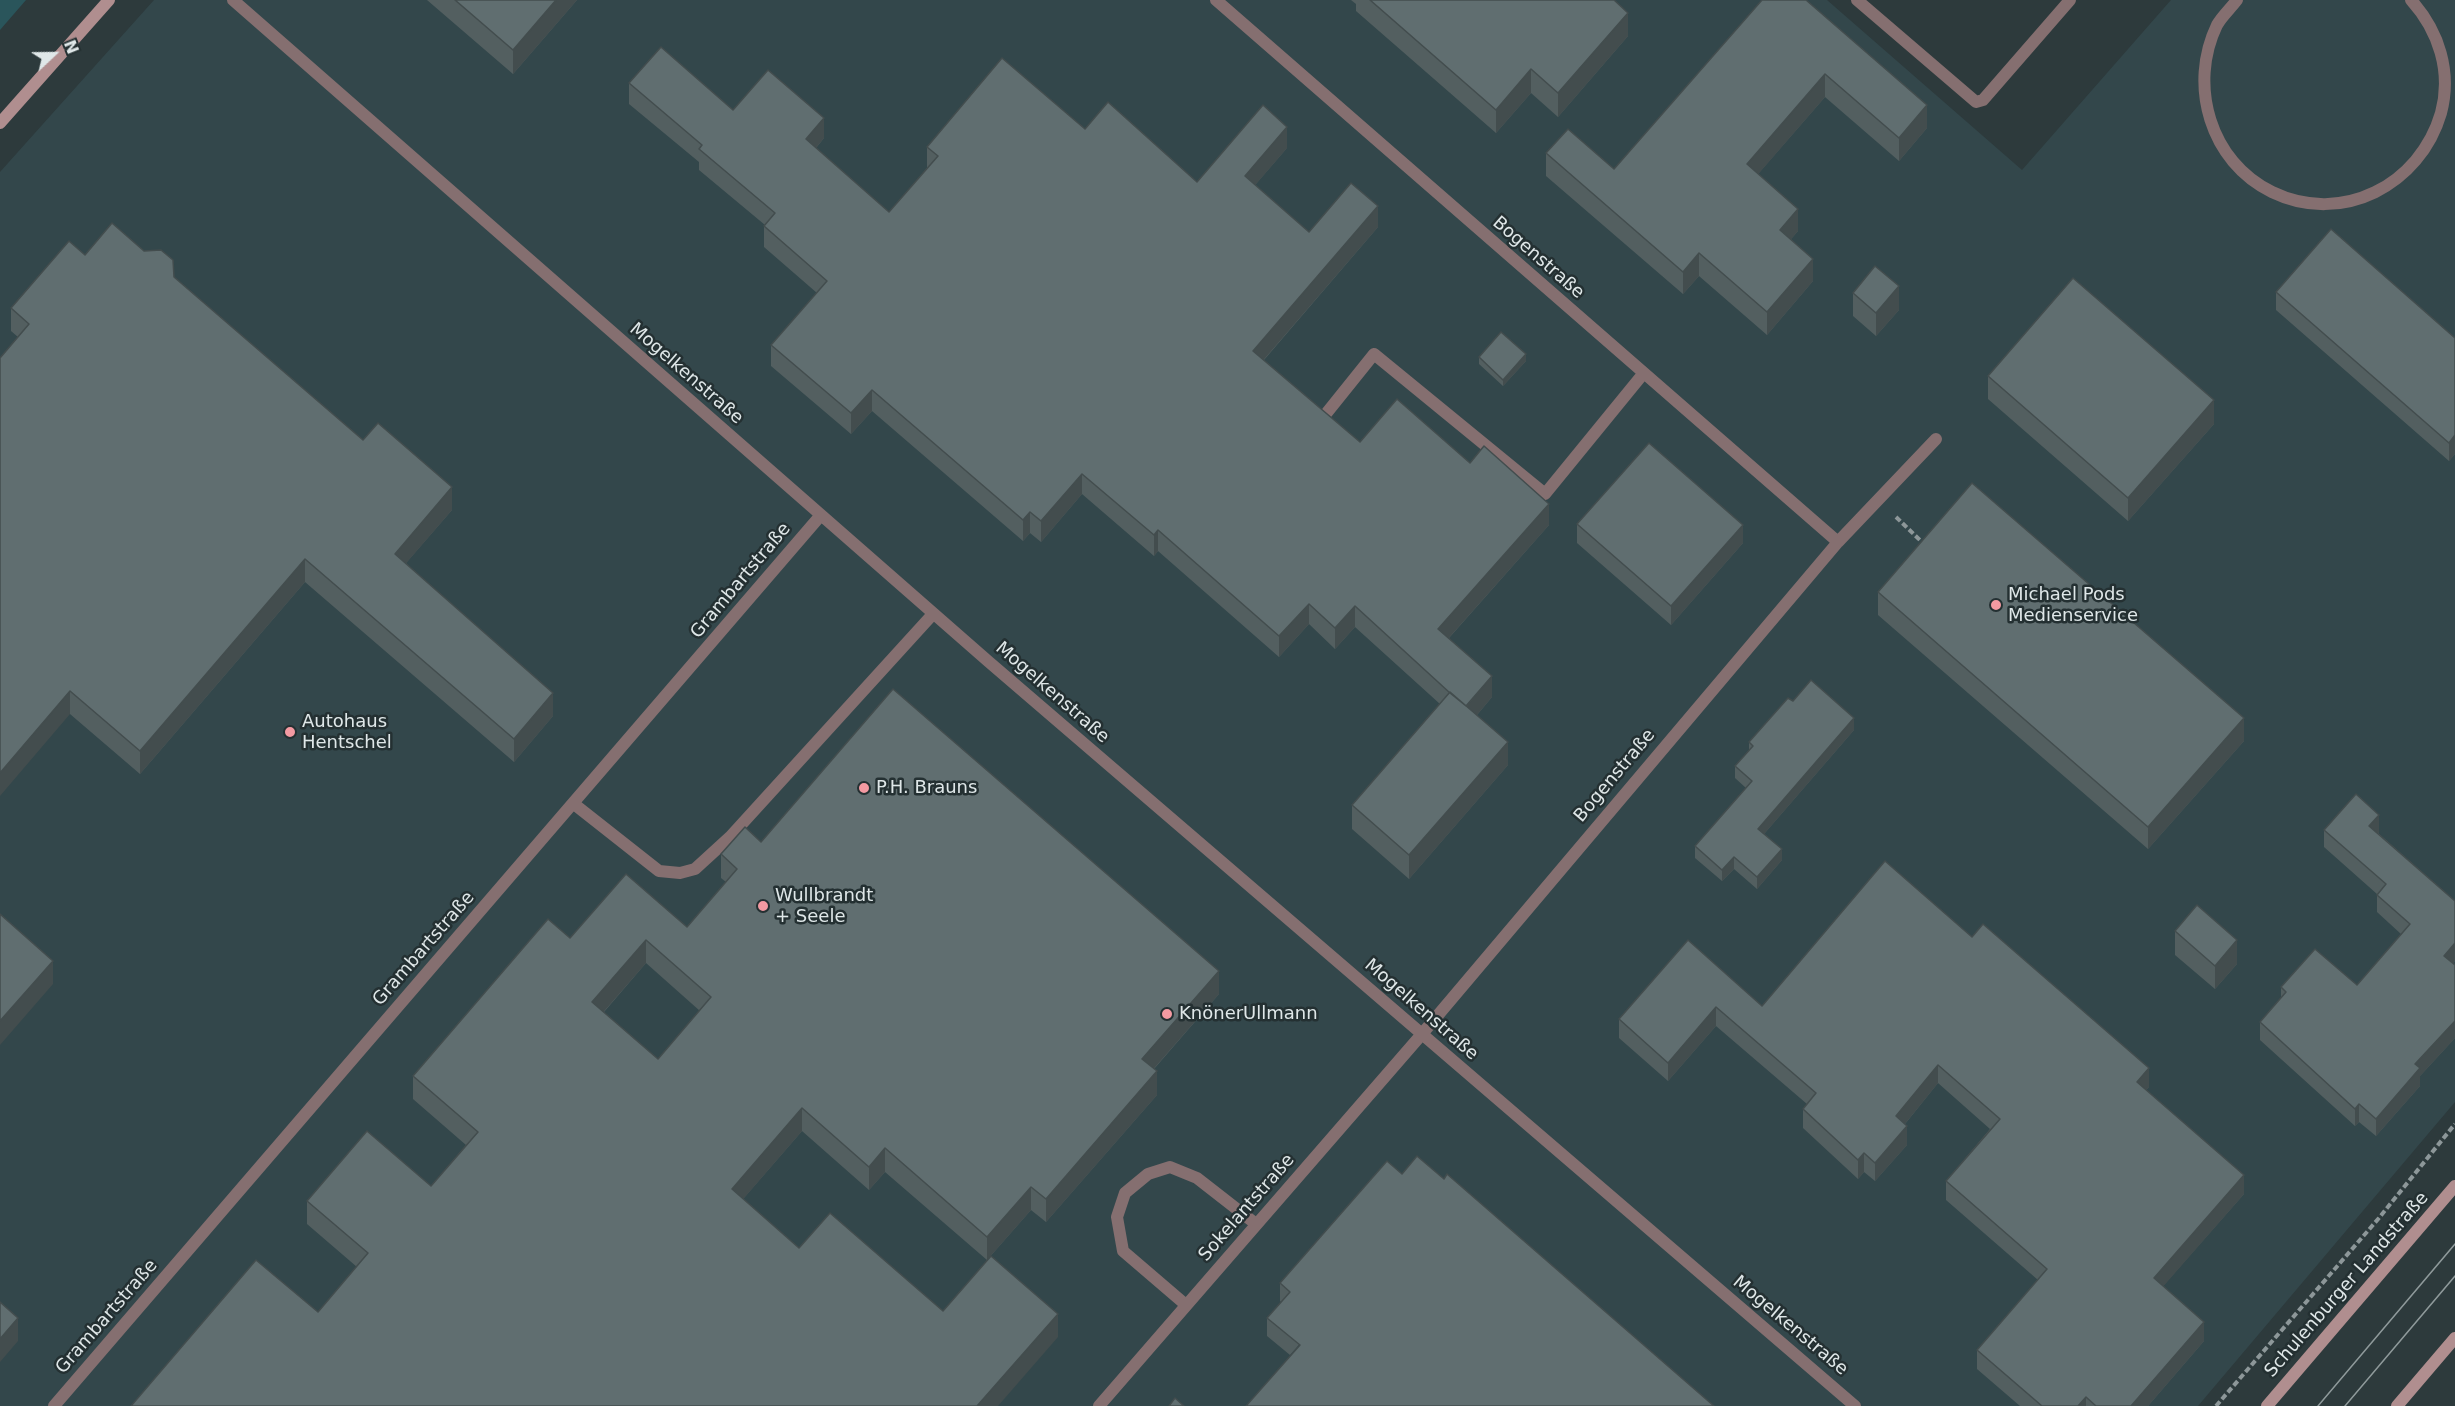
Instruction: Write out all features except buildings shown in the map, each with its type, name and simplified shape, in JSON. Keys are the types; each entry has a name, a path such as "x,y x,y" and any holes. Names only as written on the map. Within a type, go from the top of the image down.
{"main road":[{"path":"0,123 109,0"},
{"name":"Schulenburger Landstraße","path":"2266,1406 2455,1186"},
{"path":"2397,1406 2455,1338"}],"street":[{"name":"Mogelkenstraße","path":"233,0 933,614 1855,1406"},
{"name":"Bogenstraße","path":"1216,0 1838,542"},
{"path":"1857,0 1976,102 1983,100 2070,0"},
{"path":"2237,0 2218,24 2204,64 2205,103 2217,140 2240,170 2272,192 2308,203 2347,202 2384,189 2414,166 2435,134 2450,100 2443,58 2428,19 2411,0"},
{"path":"1325,415 1374,354 1545,494 1643,374"},
{"name":"Bogenstraße","path":"1422,1034 1838,542 1936,439"},
{"name":"Grambartstraße","path":"54,1406 821,515"},
{"path":"574,804 659,871 680,873 695,870 729,837 933,614"},
{"name":"Sokelantstraße","path":"1099,1406 1422,1034"},
{"path":"1186,1305 1123,1251 1117,1217 1125,1193 1148,1174 1170,1167 1197,1178 1256,1224"}],"path":[{"path":"1877,500 1932,552"},
{"path":"2216,1406 2379,1218 2455,1124"}],"shaded area":[{"path":"0,0 26,0 0,30"},
{"path":"154,0 1827,0 2022,170 2171,0 2455,0 2455,1102 2198,1406 0,1406 0,172"}],"tram line":[{"path":"2318,1406 2455,1244"},
{"path":"2345,1406 2455,1276"}],"place":[{"name":"Michael Pods Medienservice","path":"1996,605"},
{"name":"Autohaus Hentschel","path":"290,732"},
{"name":"P.H. Brauns","path":"864,788"},
{"name":"Wullbrandt + Seele","path":"763,906"},
{"name":"KnönerUllmann","path":"1167,1014"}]}
